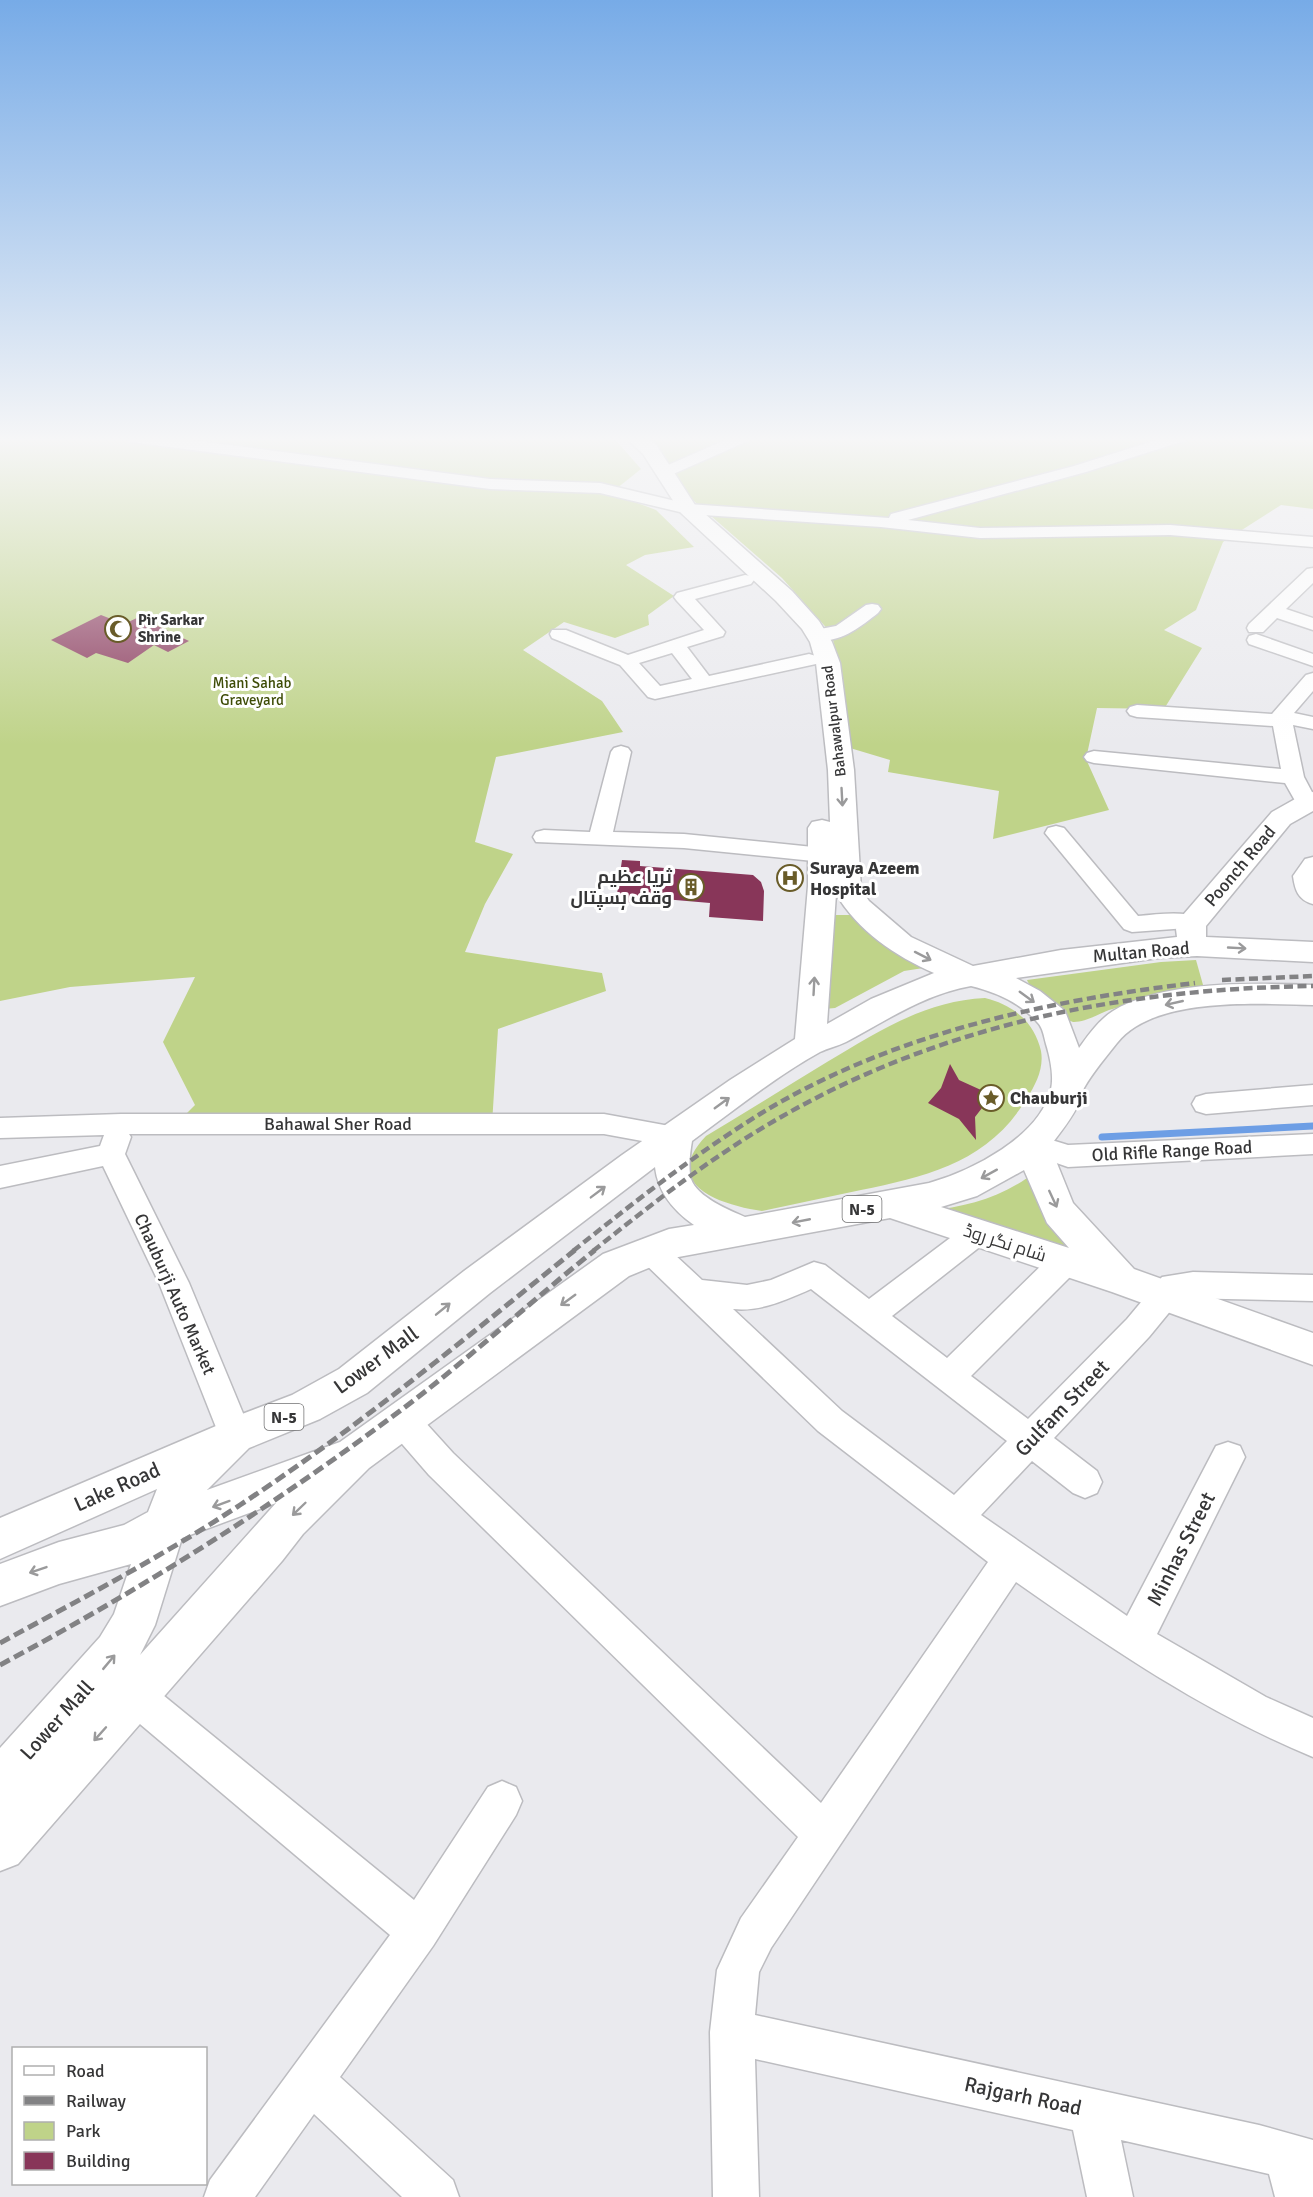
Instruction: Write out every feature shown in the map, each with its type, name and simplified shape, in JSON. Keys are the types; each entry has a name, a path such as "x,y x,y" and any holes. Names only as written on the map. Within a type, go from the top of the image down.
{"main road":[{"name":"Bahawalpur Road","path":"708,540 745,580 802,634 809,660 820,777 823,855 810,1044"},
{"name":"Bahawalpur Road","path":"717,540 784,596 817,635 828,663 841,770 846,889 858,907 901,944 942,965 971,976"},
{"name":"Poonch Road","path":"1195,934 1281,818 1310,800"},
{"name":"Multan Road","path":"971,976 1108,954 1195,934 1313,952"},
{"name":"N-5","path":"675,1137 757,1078 810,1044 924,987 971,976 1001,983 1017,990 1054,1019 1065,1055 1068,1086"},
{"name":"N-5","path":"0,1846 288,1520 355,1455 633,1258 669,1244 929,1197 965,1186 1003,1167 1032,1144 1054,1117 1068,1086 1107,1032 1114,1024 1129,1015 1183,1000 1232,994 1313,995"},
{"path":"675,1137 672,1163 674,1179 681,1193 709,1217 743,1232"},
{"name":"Lower Mall","path":"0,1784 116,1653 133,1625 171,1505 180,1488 235,1435 306,1407 353,1381 477,1282 634,1164 675,1137"},
{"path":"1032,1144 1048,1188 1064,1220 1112,1266 1122,1280"},
{"name":"شام نگر روڈ","path":"888,1204 1122,1280 1313,1349"},
{"name":"Lake Road","path":"0,1539 235,1435"},
{"path":"0,1585 59,1563 132,1543 166,1524 355,1455"}],"street":[{"path":"1284,540 1313,542"},
{"path":"627,661 716,632 683,597 745,580"},
{"path":"1309,582 1274,611 1256,634 1313,660"},
{"path":"817,635 842,631 872,609"},
{"path":"1274,611 1313,624"},
{"path":"559,634 627,661 655,693 809,660"},
{"path":"675,644 705,683"},
{"path":"1310,800 1293,777 1282,719 1313,679"},
{"path":"1137,711 1282,719 1313,723"},
{"path":"600,838 621,753"},
{"path":"1094,757 1293,777"},
{"path":"1056,833 1132,924 1177,920 1195,934"},
{"path":"544,837 684,840 823,855"},
{"path":"1313,864 1304,876 1307,891 1313,897"},
{"path":"1206,1104 1313,1095"},
{"path":"0,1177 111,1154 121,1124"},
{"name":"Bahawal Sher Road","path":"0,1128 121,1124 603,1124 675,1137"},
{"name":"Old Rifle Range Road","path":"1032,1144 1068,1156 1313,1144"},
{"name":"Chauburji Auto Market","path":"111,1154 174,1283 235,1435"},
{"path":"869,1316 976,1234"},
{"path":"633,1258 695,1292 830,1421 1012,1558 1133,1642 1253,1710 1313,1738"},
{"path":"949,1377 1065,1262"},
{"path":"695,1292 747,1298 776,1291 814,1274 1085,1482"},
{"path":"1164,1295 1173,1286 1193,1284 1313,1288"},
{"name":"Gulfam Street","path":"956,1517 1138,1328 1164,1295"},
{"path":"402,1420 450,1473 824,1833"},
{"name":"Minhas Street","path":"1133,1642 1228,1457"},
{"path":"736,2197 732,2032 738,1970 756,1933 1012,1558"},
{"path":"134,1695 418,1931"},
{"path":"227,2197 418,1931 502,1801"},
{"name":"Rajgarh Road","path":"732,2032 1092,2111 1300,2172"},
{"path":"310,2079 436,2197"},
{"path":"1092,2111 1110,2197"}],"green space":[{"name":"Miani Sahab Graveyard","path":"0,540 686,540 694,547 645,555 626,565 674,596 648,615 649,625 615,638 564,622 523,650 602,701 623,732 496,757 475,842 513,854 485,904 465,952 602,973 606,991 498,1029 492,1124 176,1124 195,1105 163,1042 195,977 70,987 0,1001"},
{"path":"738,540 1227,540 1223,542 1196,610 1164,630 1202,648 1164,709 1097,708 1086,759 1109,810 993,839 999,791 888,772 890,760 850,748 842,673 831,633 782,578"},
{"path":"834,915 855,915 862,925 879,940 930,967 904,971 835,1008 824,1009 833,955"},
{"path":"1196,960 1205,992 1121,1007 1078,1022 1070,1021 1056,1011 1027,980 1161,962"},
{"path":"985,998 1005,1005 1028,1023 1038,1040 1042,1057 1033,1087 1012,1120 975,1152 955,1163 910,1179 762,1211 729,1204 714,1198 701,1190 692,1180 689,1168 693,1153 706,1136 883,1029 942,1005"},
{"path":"1027,1178 1040,1209 1073,1251 928,1211 992,1197"}],"building":[{"name":"Pir Sarkar Shrine","path":"101,615 124,624 139,617 189,641 168,652 154,645 128,663 96,653 87,658 51,640"},
{"name":"ثریا عظیم وقف ہسپتال","path":"622,860 640,861 640,866 753,875 761,882 764,891 763,921 709,917 710,903 652,898 650,905 616,901"},
{"path":"950,1064 959,1080 992,1095 975,1117 976,1140 959,1119 928,1103 941,1088"}],"waterway":[{"path":"1102,1137 1313,1126"}],"railway":[{"path":"1222,980 1313,976"},
{"path":"573,1251 664,1180 735,1130 810,1086 862,1062 915,1042 1026,1011 1195,983"},
{"path":"593,1251 684,1180 756,1132 843,1085 907,1057 972,1035 1038,1017 1106,1004 1174,995 1313,986"},
{"path":"0,1643 122,1577 284,1476 410,1382 575,1250"},
{"path":"0,1665 160,1574 314,1473 436,1383 595,1250"}],"place":[{"name":"Pir Sarkar Shrine","path":"118,629"},
{"name":"Suraya Azeem Hospital","path":"790,878"},
{"name":"ثریا عظیم وقف ہسپتال","path":"691,887"},
{"name":"Chauburji","path":"991,1098"}]}
